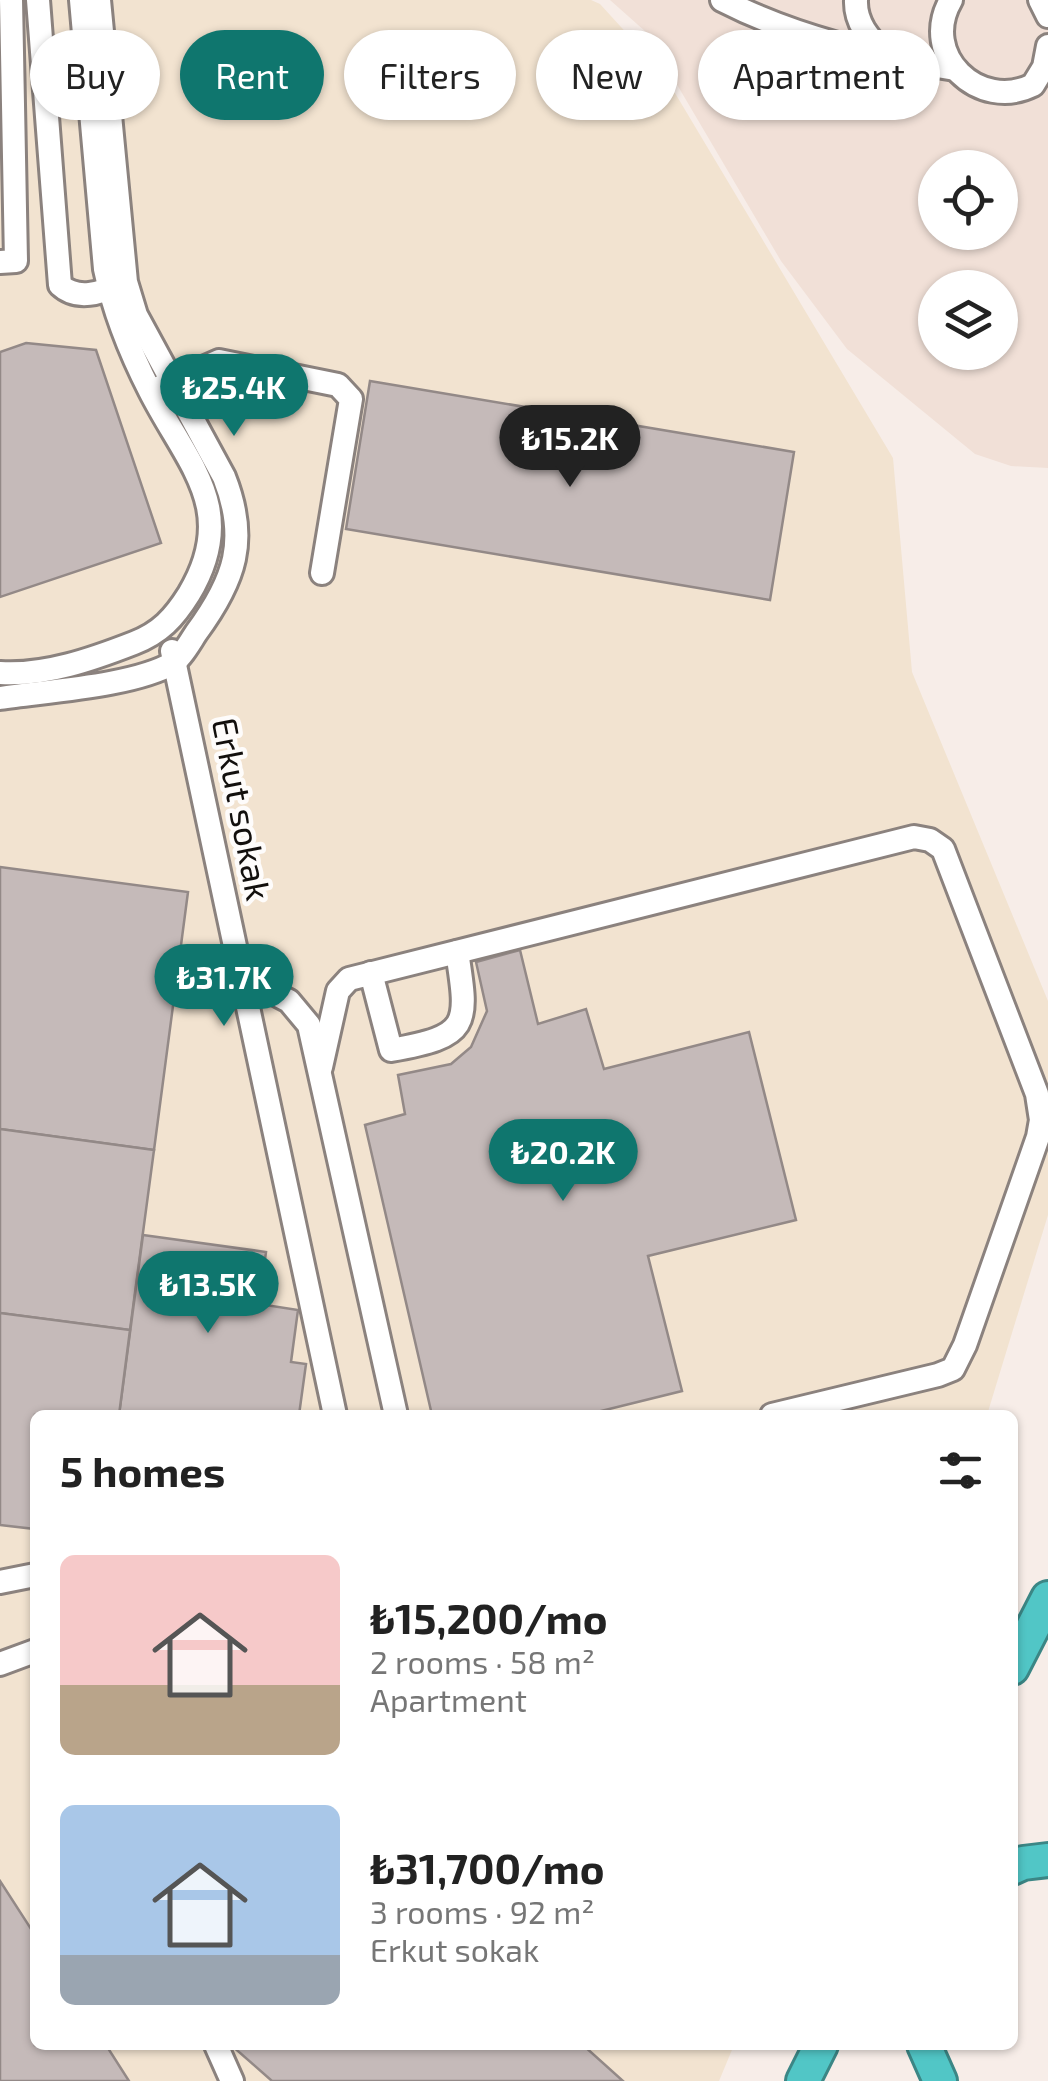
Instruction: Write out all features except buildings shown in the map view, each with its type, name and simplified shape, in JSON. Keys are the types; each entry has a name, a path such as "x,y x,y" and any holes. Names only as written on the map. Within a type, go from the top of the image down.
{"highway":[{"path":"1018,1656 1048,1598"},
{"path":"1018,1865 1048,1860"},
{"path":"803,2081 818,2050"},
{"path":"926,2050 940,2081"}],"street":[{"path":"38,0 60,284 74,294 118,285"},
{"path":"0,698 132,677 176,662 220,601 234,564 238,535 235,505 224,477 127,341 81,0"},
{"path":"99,0 120,252 118,285"},
{"path":"722,0 767,23 792,30"},
{"path":"856,0 865,30"},
{"path":"951,0 942,19 941,37 955,69"},
{"path":"1040,0 1048,16"},
{"path":"0,262 16,262 8,15"},
{"path":"940,66 955,69 984,89 1006,94 1043,88 1048,46"},
{"path":"161,386 220,361 345,389 351,399 322,574"},
{"path":"0,673 87,661 164,628 199,577 210,548 211,519 198,472 161,386"},
{"name":"Erkut sokak","path":"164,628 176,662 239,975 334,1410"},
{"path":"321,1067 341,985 348,978 914,838 930,840 947,852 1037,1094 1041,1120 1038,1136 965,1345 952,1369 793,1410"},
{"path":"371,973 391,1050 438,1042 454,1031 465,1012 456,952"},
{"path":"239,975 297,1008 309,1025 395,1410"},
{"path":"0,1582 30,1575"},
{"path":"0,1664 30,1653"},
{"path":"218,2050 232,2081"}],"shaded area":[{"path":"0,0 591,0 600,4 624,30 536,30 536,120 678,120 678,98 893,458 912,672 1048,1001 1048,1215 989,1410 30,1410 30,2050 732,2050 719,2081 0,2081"},
{"path":"610,0 1048,0 1048,468 1011,466 975,454 847,349 781,261 678,86 678,30 644,30"}]}
